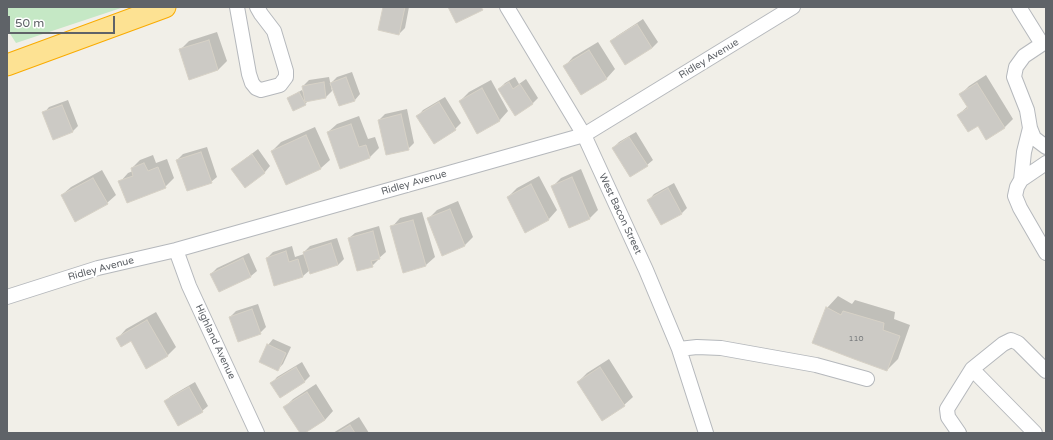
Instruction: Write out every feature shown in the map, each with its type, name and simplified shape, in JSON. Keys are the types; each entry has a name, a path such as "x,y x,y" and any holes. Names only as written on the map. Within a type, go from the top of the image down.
{"highway":[{"path":"9,60 165,7"}],"street":[{"path":"237,7 249,74 252,83 256,88 261,90 280,85 286,77 286,70 274,31 260,14 257,7"},
{"name":"West Bacon Street","path":"507,7 584,135 646,270 680,349 706,433"},
{"name":"Ridley Avenue","path":"7,297 98,268 176,250 584,135 793,7"},
{"path":"1019,7 1044,44 1024,56 1016,67 1014,76 1027,110 1030,128 1034,138 1046,147"},
{"path":"1030,128 1024,152 1021,180 1017,187 1015,196 1020,208 1046,253"},
{"path":"1021,180 1046,163"},
{"name":"Highland Avenue","path":"176,250 188,286 257,433"},
{"path":"959,433 948,417 947,409 972,369 1003,344 1010,340 1018,343 1046,371"},
{"path":"680,349 697,347 721,348 816,366 867,379"},
{"path":"972,369 1035,433"}],"green space":[{"path":"7,7 124,7 16,43 7,29"}],"building":[{"path":"383,7 405,7 399,35 378,30"},
{"path":"448,7 481,7 483,10 456,23"},
{"path":"637,24 652,48 625,65 610,41"},
{"path":"209,40 218,70 189,80 179,49"},
{"path":"589,50 607,79 581,95 563,66"},
{"path":"346,77 355,101 339,106 330,83"},
{"path":"324,82 326,98 305,102 302,86"},
{"path":"509,82 513,89 520,84 533,104 515,116 498,89"},
{"path":"977,83 1005,128 986,140 978,126 968,132 957,115 968,108 959,94"},
{"path":"482,88 500,121 477,134 459,101"},
{"path":"299,92 306,105 293,111 287,98"},
{"path":"439,102 456,130 434,144 416,116"},
{"path":"62,105 73,132 53,140 42,112"},
{"path":"401,114 409,150 386,155 378,120"},
{"path":"351,124 359,147 366,145 370,158 340,169 327,132"},
{"path":"306,135 321,169 286,185 271,151"},
{"path":"629,137 648,166 630,177 612,148"},
{"path":"201,152 212,183 187,191 176,160"},
{"path":"252,154 265,173 245,188 231,169"},
{"path":"144,163 148,171 158,167 166,188 127,203 118,181 133,176 131,168"},
{"path":"572,177 590,219 569,228 551,186"},
{"path":"93,178 108,204 75,222 61,195"},
{"path":"531,184 549,220 525,233 507,197"},
{"path":"668,188 682,214 661,225 647,200"},
{"path":"450,209 465,246 442,256 427,218"},
{"path":"413,220 426,266 403,273 390,226"},
{"path":"373,231 380,259 371,261 373,267 357,271 348,238"},
{"path":"331,243 338,265 310,274 303,252"},
{"path":"286,251 289,262 298,259 303,277 274,286 266,258"},
{"path":"243,258 251,277 219,292 210,274"},
{"path":"826,307 841,315 843,311 884,323 883,330 900,336 887,371 812,343"},
{"path":"252,309 261,334 238,342 229,317"},
{"path":"147,320 168,356 146,369 131,341 121,347 116,338"},
{"path":"267,344 286,353 278,371 259,362"},
{"path":"296,367 305,382 280,398 270,383"},
{"path":"600,367 625,406 602,421 577,382"},
{"path":"189,387 203,412 178,426 164,401"},
{"path":"307,392 325,420 305,433 300,433 283,407"},
{"path":"350,425 355,433 337,433"}]}
